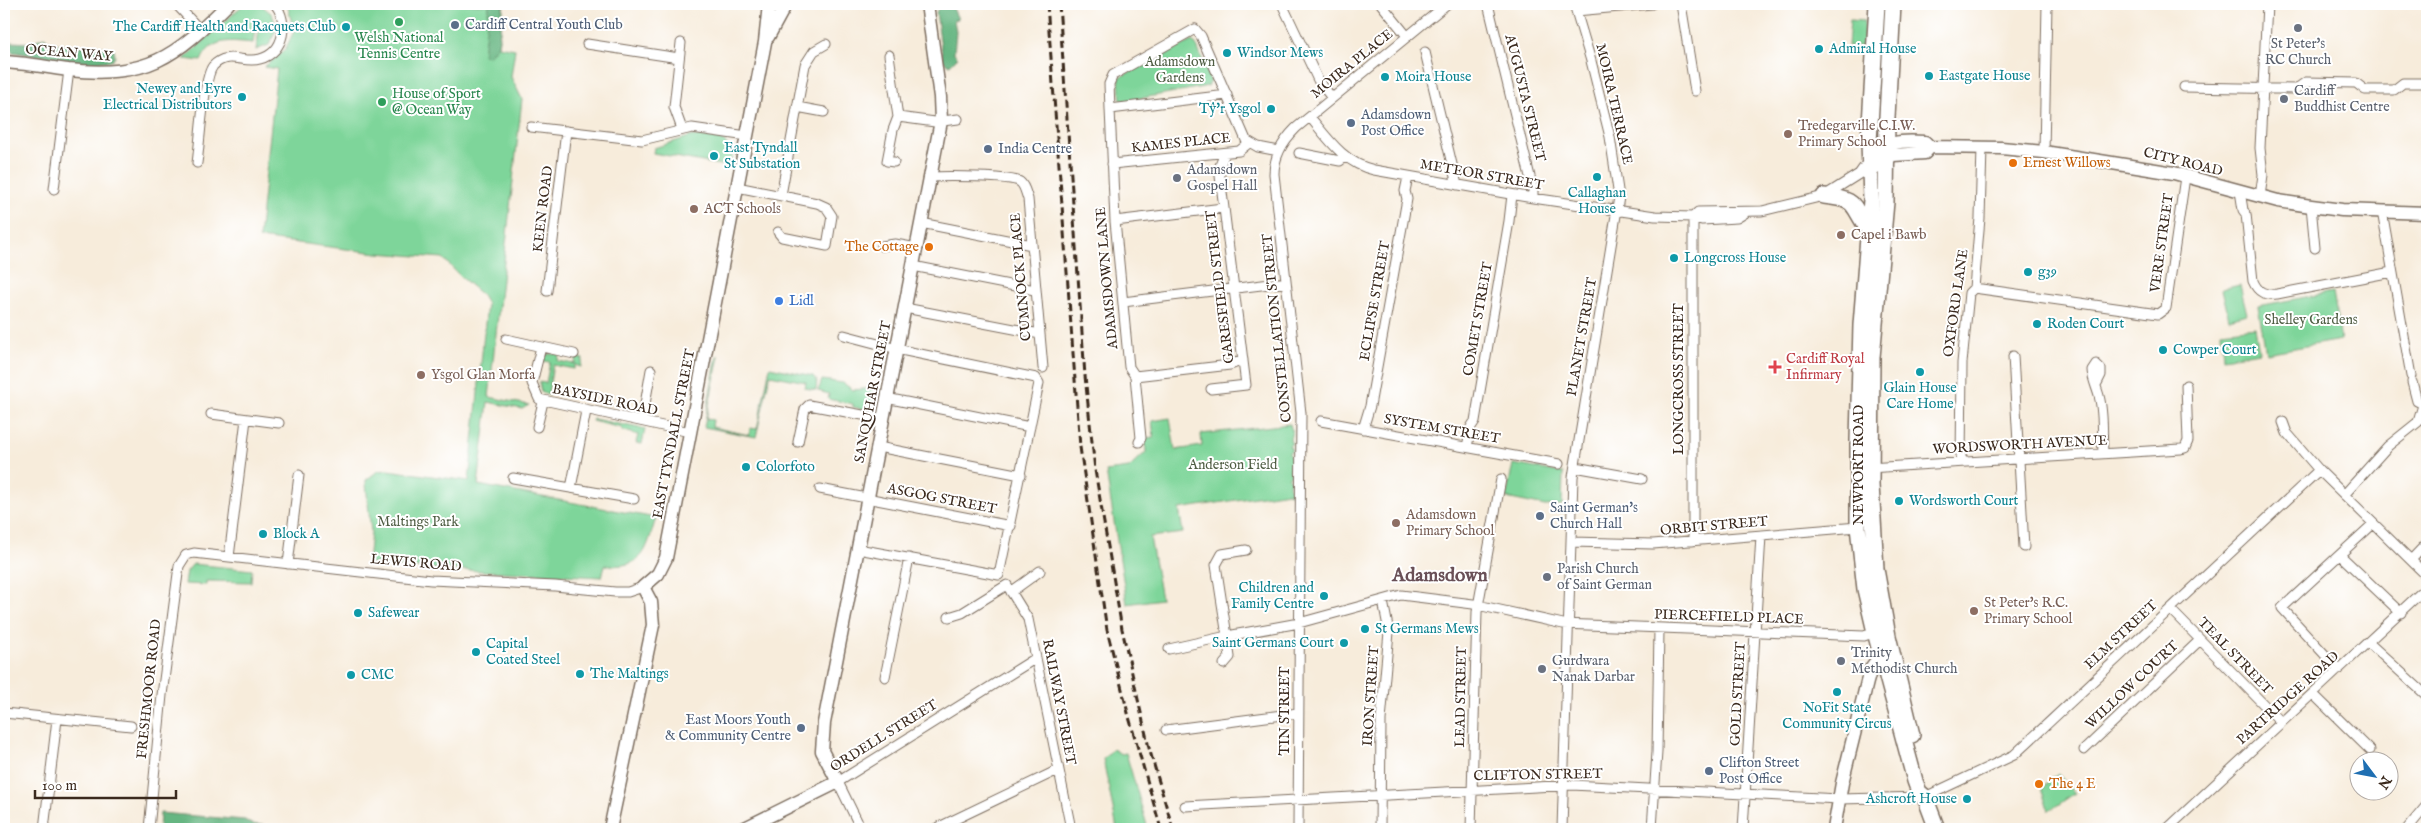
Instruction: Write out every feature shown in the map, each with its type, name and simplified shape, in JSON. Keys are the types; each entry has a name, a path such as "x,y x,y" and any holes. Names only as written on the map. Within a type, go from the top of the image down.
{"main road":[{"name":"NEWPORT ROAD","path":"1877,4 1866,168 1871,200 1861,325 1864,468 1883,632 1881,658 1915,781 1919,792 1926,797"},
{"name":"NEWPORT ROAD","path":"1894,4 1886,152 1885,212 1858,527 1865,590 1883,632 1928,788 1926,797 1937,829"},
{"path":"1824,196 1850,202 1868,230"}],"street":[{"path":"176,4 201,31"},
{"name":"OCEAN WAY","path":"4,62 68,70 110,72 139,68 173,53 201,31 228,4"},
{"path":"197,163 208,75 221,59 230,57 257,60 268,56 283,36 284,21 275,4"},
{"name":"EAST TYNDALL STREET","path":"643,587 658,574 666,558 765,42 769,4"},
{"name":"EAST TYNDALL STREET","path":"765,42 786,4"},
{"name":"SANQUHAR STREET","path":"838,782 824,755 822,740 884,419 886,398 941,122 941,104 927,4"},
{"path":"1282,4 1318,80 1332,98"},
{"path":"1380,4 1407,36"},
{"name":"MOIRA PLACE","path":"1279,150 1290,134 1310,116 1447,4"},
{"name":"AUGUSTA STREET","path":"1488,4 1534,189 1533,198"},
{"path":"1575,7 1652,4"},
{"path":"1681,4 1696,91"},
{"path":"2044,152 2047,4"},
{"path":"2260,196 2263,175 2260,148 2267,4"},
{"name":"MOIRA TERRACE","path":"1575,7 1610,137 1619,192 1617,211"},
{"name":"ADAMSDOWN LANE","path":"1139,442 1141,438 1135,376 1130,367 1115,221 1109,84 1113,75 1195,29 1202,36 1226,95"},
{"path":"681,43 674,107 682,129"},
{"path":"587,44 679,58"},
{"path":"781,195 808,58 826,44"},
{"path":"1425,52 1457,185"},
{"path":"889,55 898,116 893,130 887,161 894,162"},
{"path":"54,189 68,70"},
{"path":"2184,88 2296,89 2306,82 2356,83 2364,90 2394,90 2403,83 2427,83"},
{"path":"1110,109 1226,95 1240,131 1249,143"},
{"path":"797,107 824,112"},
{"path":"898,116 941,122 958,119"},
{"name":"METEOR STREET","path":"1310,116 1345,157 1366,169 1512,195 1655,216 1693,217 1698,212 1736,210 1745,213 1787,207 1824,196 1866,168"},
{"path":"531,127 642,140 682,129 706,128 747,136"},
{"name":"KEEN ROAD","path":"547,291 566,131"},
{"name":"KAMES PLACE","path":"1112,164 1239,151 1249,143 1264,149 1279,150"},
{"name":"CITY ROAD","path":"1886,152 1898,154 1925,153 1930,147 2044,152 2145,168 2260,196 2311,206 2427,213"},
{"name":"OXFORD LANE","path":"1961,462 1963,342 1969,293 1974,288 1979,235 1982,148"},
{"name":"CONSTELLATION STREET","path":"1279,150 1274,162 1274,174 1301,413 1299,623"},
{"path":"1866,168 1886,152"},
{"name":"GARESFIELD STREET","path":"1212,389 1246,385 1232,289 1219,168 1225,153"},
{"path":"1299,153 1340,161 1345,157"},
{"name":"CUMNOCK PLACE","path":"930,176 970,175 980,179 1016,180 1022,184 1028,199 1043,368"},
{"name":"ECLIPSE STREET","path":"1363,428 1370,406 1407,199 1408,177"},
{"name":"VERE STREET","path":"1974,288 2158,314 2164,312 2185,177"},
{"path":"737,187 822,204 830,212 832,222 827,246 782,237 778,232"},
{"path":"2240,191 2243,210 2246,214 2253,280 2258,290 2264,294 2277,294 2392,272"},
{"name":"COMET STREET","path":"1467,447 1479,393 1512,195"},
{"path":"2311,206 2315,248"},
{"path":"1115,221 1223,208"},
{"name":"PLANET STREET","path":"1562,829 1574,467 1617,211"},
{"path":"2344,495 2388,446 2418,422 2425,406 2415,398 2382,211"},
{"name":"LONGCROSS STREET","path":"1693,217 1693,541"},
{"path":"921,223 1032,245"},
{"path":"882,246 895,244 916,248"},
{"path":"913,266 1036,290"},
{"path":"1123,302 1286,282"},
{"path":"905,308 1040,334"},
{"path":"844,335 1036,378 1039,383 999,575 858,549"},
{"path":"506,339 574,354"},
{"name":"BAYSIDE ROAD","path":"541,347 532,383 534,392 543,402 690,432"},
{"path":"2013,356 2024,547"},
{"path":"1135,376 1226,366 1243,360"},
{"path":"642,421 651,370"},
{"path":"2097,383 2103,452"},
{"name":"WORDSWORTH AVENUE","path":"1864,468 2185,448 2188,440 2186,385"},
{"path":"886,398 1030,427"},
{"path":"537,427 543,402"},
{"path":"798,442 805,408 809,405 884,419"},
{"path":"571,488 586,411"},
{"path":"211,414 279,423"},
{"path":"229,557 246,419"},
{"name":"SYSTEM STREET","path":"1321,421 1559,464"},
{"path":"2284,422 2288,433 2320,470 2427,576"},
{"path":"878,447 1021,475"},
{"path":"1574,467 1642,479"},
{"name":"ELM STREET","path":"1926,797 2014,755 2320,470"},
{"path":"288,564 299,475"},
{"path":"513,478 634,499"},
{"name":"LEAD STREET","path":"1471,829 1478,606 1501,479"},
{"name":"ASGOG STREET","path":"820,489 1010,526"},
{"path":"2339,670 2282,608 2341,556 2373,524"},
{"name":"ORBIT STREET","path":"1572,542 1653,544 1858,527"},
{"name":"GOLD STREET","path":"1743,829 1761,536"},
{"path":"2411,560 2427,543"},
{"path":"1224,664 1230,657 1216,565 1222,554 1246,550"},
{"name":"LEWIS ROAD","path":"186,555 194,553 409,578 555,586 604,592 628,592 643,587"},
{"name":"FRESHMOOR ROAD","path":"149,829 173,604 179,566 186,555"},
{"path":"2341,556 2400,613"},
{"path":"885,677 909,558"},
{"path":"949,617 962,613 1040,571"},
{"path":"611,825 654,625 651,602 643,587"},
{"name":"PARTRIDGE ROAD","path":"2167,829 2427,587"},
{"name":"RAILWAY STREET","path":"1009,588 1027,616 1071,829"},
{"name":"PIERCEFIELD PLACE","path":"1169,649 1299,623 1383,600 1405,596 1478,606 1570,625 1864,636 1883,632"},
{"name":"IRON STREET","path":"1380,829 1381,720 1389,632 1383,600"},
{"name":"TEAL STREET","path":"2170,609 2281,722"},
{"name":"TIN STREET","path":"1298,829 1299,623"},
{"path":"1652,829 1660,628"},
{"name":"WILLOW COURT","path":"2084,750 2200,640"},
{"path":"2369,643 2427,696"},
{"name":"ORDELL STREET","path":"742,829 838,782 1036,658"},
{"path":"1834,829 1839,800 1869,674 1873,666 1881,658"},
{"path":"2313,694 2370,750"},
{"path":"4,713 131,726"},
{"path":"1166,730 1298,713"},
{"path":"44,829 57,719"},
{"path":"935,829 1058,770"},
{"path":"838,782 861,829"},
{"name":"CLIFTON STREET","path":"1185,806 1298,798 1563,786 1839,800 1926,797"},
{"path":"2407,829 2427,805"}],"green space":[{"path":"244,4 260,4 272,14 277,28 269,45 256,50 259,30 255,29 253,43 222,42 210,48 201,61 184,59"},
{"name":"Maltings Park","path":"287,4 504,4 498,46 515,49 511,77 522,99 489,397 529,405 522,409 488,402 478,485 656,518 646,548 636,560 628,564 605,565 602,577 401,567 368,563 371,532 366,480 378,471 387,470 469,481 487,304 481,294 443,258 377,253 259,238 277,69 264,67 285,50 294,31"},
{"path":"489,4 503,4 498,45 489,56 483,55"},
{"path":"941,4 951,4 958,19 954,20 956,32 954,53 958,57 950,65 943,61 936,12"},
{"path":"1850,20 1864,21 1863,46 1848,46"},
{"path":"44,37 51,42 69,46 97,46 114,49 115,57 112,61 82,63 12,52 9,49 11,42 29,43"},
{"name":"Adamsdown Gardens","path":"1192,41 1196,44 1211,81 1208,86 1126,101 1121,100 1120,77"},
{"path":"692,136 716,138 727,144 731,150 731,167 653,153 654,148"},
{"path":"2240,285 2247,314 2229,319 2222,289"},
{"name":"Shelley Gardens","path":"2333,292 2341,340 2266,353 2258,306"},
{"path":"2255,327 2259,352 2223,358 2221,331"},
{"path":"547,354 559,354 558,361 575,364 576,357 583,359 581,367 575,365 574,369 553,365 548,394 550,396 541,392 539,382 546,383 550,362 543,361"},
{"path":"717,356 719,356 706,419 713,420 712,427 749,435 750,428 757,429 770,367 813,376 817,380 816,390 805,388 806,382 770,375 756,437 704,427"},
{"path":"822,380 843,383 853,390 881,387 875,406 871,411 853,407 853,404 828,399 829,394 818,391"},
{"name":"Anderson Field","path":"1170,418 1175,450 1202,446 1201,434 1290,424 1292,444 1289,445 1292,450 1289,452 1292,463 1289,465 1291,475 1288,477 1291,482 1289,483 1291,494 1288,492 1179,509 1183,533 1150,537 1161,599 1127,604 1106,471 1129,468 1146,452 1145,438 1154,437 1152,421"},
{"path":"593,419 645,429 642,444 636,443 638,435 622,430 622,428 592,421"},
{"path":"1513,464 1563,473 1562,505 1545,506 1506,498"},
{"path":"193,564 252,570 251,582 206,581 206,585 185,584 187,571"},
{"path":"1113,749 1121,754 1126,753 1148,829 1117,829 1103,759"},
{"path":"2058,774 2075,793 2049,811 2041,789"},
{"path":"160,813 245,820 251,824 298,829 159,829"}],"railway":[{"path":"1047,4 1080,447 1107,630 1129,717 1161,829"},
{"path":"1059,4 1085,376 1095,470 1122,629 1149,748 1173,829"}],"place":[{"name":"Welsh National Tennis Centre","path":"399,22"},
{"name":"Cardiff Central Youth Club","path":"455,25"},
{"name":"The Cardiff Health and Racquets Club","path":"346,27"},
{"name":"St Peter's RC Church","path":"2298,28"},
{"name":"Admiral House","path":"1819,49"},
{"name":"Windsor Mews","path":"1227,53"},
{"name":"Eastgate House","path":"1929,76"},
{"name":"Moira House","path":"1385,77"},
{"name":"Newey and Eyre Electrical Distributors","path":"242,97"},
{"name":"Cardiff Buddhist Centre","path":"2284,99"},
{"name":"House of Sport @ Ocean Way","path":"382,102"},
{"name":"Tŷ'r Ysgol","path":"1271,109"},
{"name":"Adamsdown Post Office","path":"1351,123"},
{"name":"Tredegarville C.I.W. Primary School","path":"1788,134"},
{"name":"India Centre","path":"988,149"},
{"name":"East Tyndall St Substation","path":"714,156"},
{"name":"Ernest Willows","path":"2013,163"},
{"name":"Callaghan House","path":"1597,177"},
{"name":"Adamsdown Gospel Hall","path":"1177,178"},
{"name":"ACT Schools","path":"694,209"},
{"name":"Capel i Bawb","path":"1841,235"},
{"name":"The Cottage","path":"929,247"},
{"name":"Longcross House","path":"1674,258"},
{"name":"g39","path":"2028,272"},
{"name":"Lidl","path":"779,301"},
{"name":"Roden Court","path":"2037,324"},
{"name":"Cowper Court","path":"2163,350"},
{"name":"Cardiff Royal Infirmary","path":"1775,367"},
{"name":"Glain House Care Home","path":"1920,372"},
{"name":"Ysgol Glan Morfa","path":"421,375"},
{"name":"Colorfoto","path":"746,467"},
{"name":"Wordsworth Court","path":"1899,501"},
{"name":"Saint German's Church Hall","path":"1540,516"},
{"name":"Adamsdown Primary School","path":"1396,523"},
{"name":"Block A","path":"263,534"},
{"name":"Parish Church of Saint German","path":"1547,577"},
{"name":"Children and Family Centre","path":"1324,596"},
{"name":"St Peter's R.C. Primary School","path":"1974,611"},
{"name":"Safewear","path":"358,613"},
{"name":"St Germans Mews","path":"1365,629"},
{"name":"Saint Germans Court","path":"1344,643"},
{"name":"Capital Coated Steel","path":"476,652"},
{"name":"Trinity Methodist Church","path":"1841,661"},
{"name":"Gurdwara Nanak Darbar","path":"1542,669"},
{"name":"The Maltings","path":"580,674"},
{"name":"CMC","path":"351,675"},
{"name":"NoFit State Community Circus","path":"1837,692"},
{"name":"East Moors Youth & Community Centre","path":"801,728"},
{"name":"Clifton Street Post Office","path":"1709,771"},
{"name":"The 4 E","path":"2039,784"},
{"name":"Ashcroft House","path":"1967,799"}],"district":[{"name":"Adamsdown","path":"1440,576"}]}
